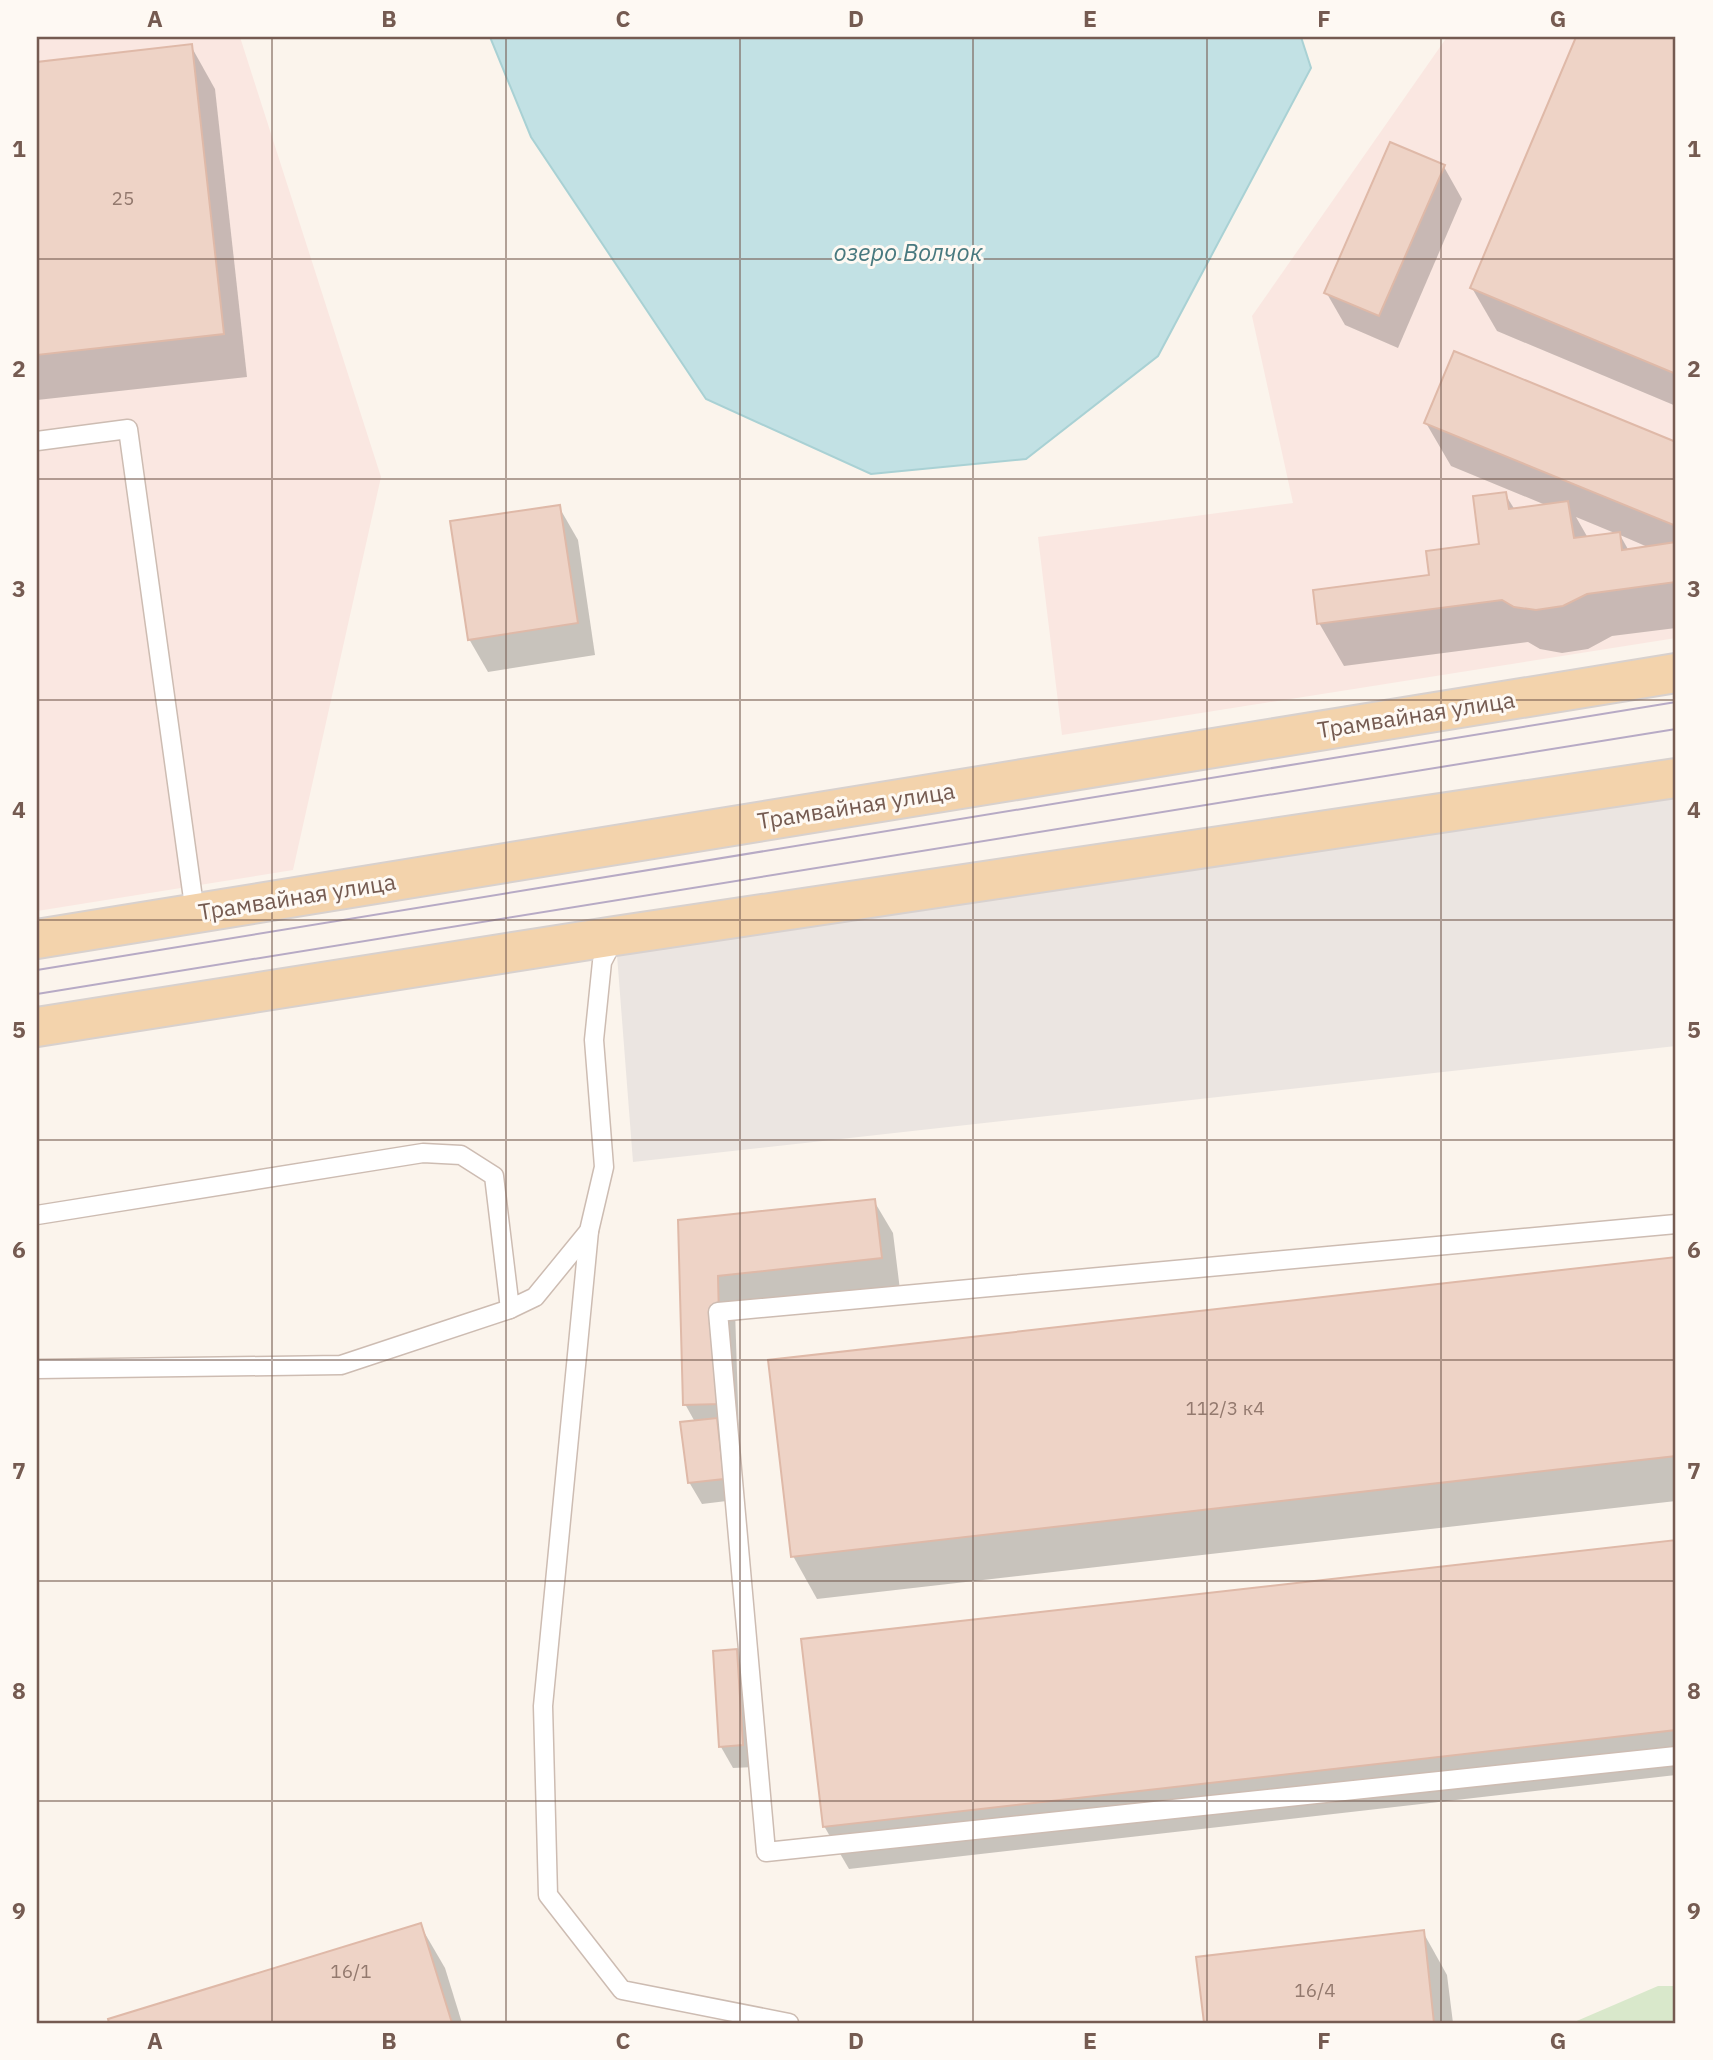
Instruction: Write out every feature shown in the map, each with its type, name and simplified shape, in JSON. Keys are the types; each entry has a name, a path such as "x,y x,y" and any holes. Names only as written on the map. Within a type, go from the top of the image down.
{"main road":[{"name":"Трамвайная улица","path":"37,939 1676,673"},
{"path":"37,1027 615,936 1676,778"}],"lane":[{"path":"37,441 128,429 195,913"},
{"path":"615,936 602,962 594,1040 604,1167 589,1231 543,1706 548,1895 621,1990 789,2023"},
{"path":"37,1215 423,1153 461,1155 494,1176 510,1309"},
{"path":"1676,1224 718,1312 766,1852 1676,1756"},
{"path":"37,1369 341,1365 510,1309 535,1297 589,1231"}],"shaded area":[{"path":"37,37 240,37 381,477 293,870 37,911"},
{"path":"1447,37 1676,37 1676,638 1062,735 1038,537 1293,503 1252,316"},
{"path":"1676,786 1676,1046 633,1162 617,955"}],"green space":[{"path":"1658,1986 1676,1986 1676,2023 1572,2023"}],"water":[{"name":"озеро Волчок","path":"490,37 1301,37 1311,68 1158,356 1026,459 871,474 706,399 531,137"}],"building":[{"path":"1576,37 1676,37 1676,374 1470,288"},
{"path":"192,44 224,334 37,355 37,62"},
{"path":"1390,142 1445,165 1379,316 1324,293"},
{"path":"1454,351 1676,442 1676,526 1424,423"},
{"path":"1506,492 1509,509 1568,501 1574,538 1620,532 1622,550 1676,542 1676,582 1587,594 1563,606 1536,610 1514,607 1502,600 1317,624 1313,590 1429,575 1426,551 1479,544 1473,496"},
{"path":"560,505 578,623 468,640 450,521"},
{"path":"875,1199 882,1258 718,1276 721,1404 683,1405 678,1220"},
{"path":"1676,1257 1676,1456 791,1557 768,1360"},
{"path":"717,1418 724,1479 688,1483 680,1422"},
{"path":"1676,1540 1676,1730 823,1827 801,1639"},
{"path":"737,1649 743,1745 719,1747 713,1651"},
{"path":"421,1923 452,2023 109,2023 108,2019"},
{"path":"1424,1930 1434,2023 1204,2023 1196,1957"}],"tram line":[{"path":"37,970 1676,702"},
{"path":"37,994 1676,729"}]}
